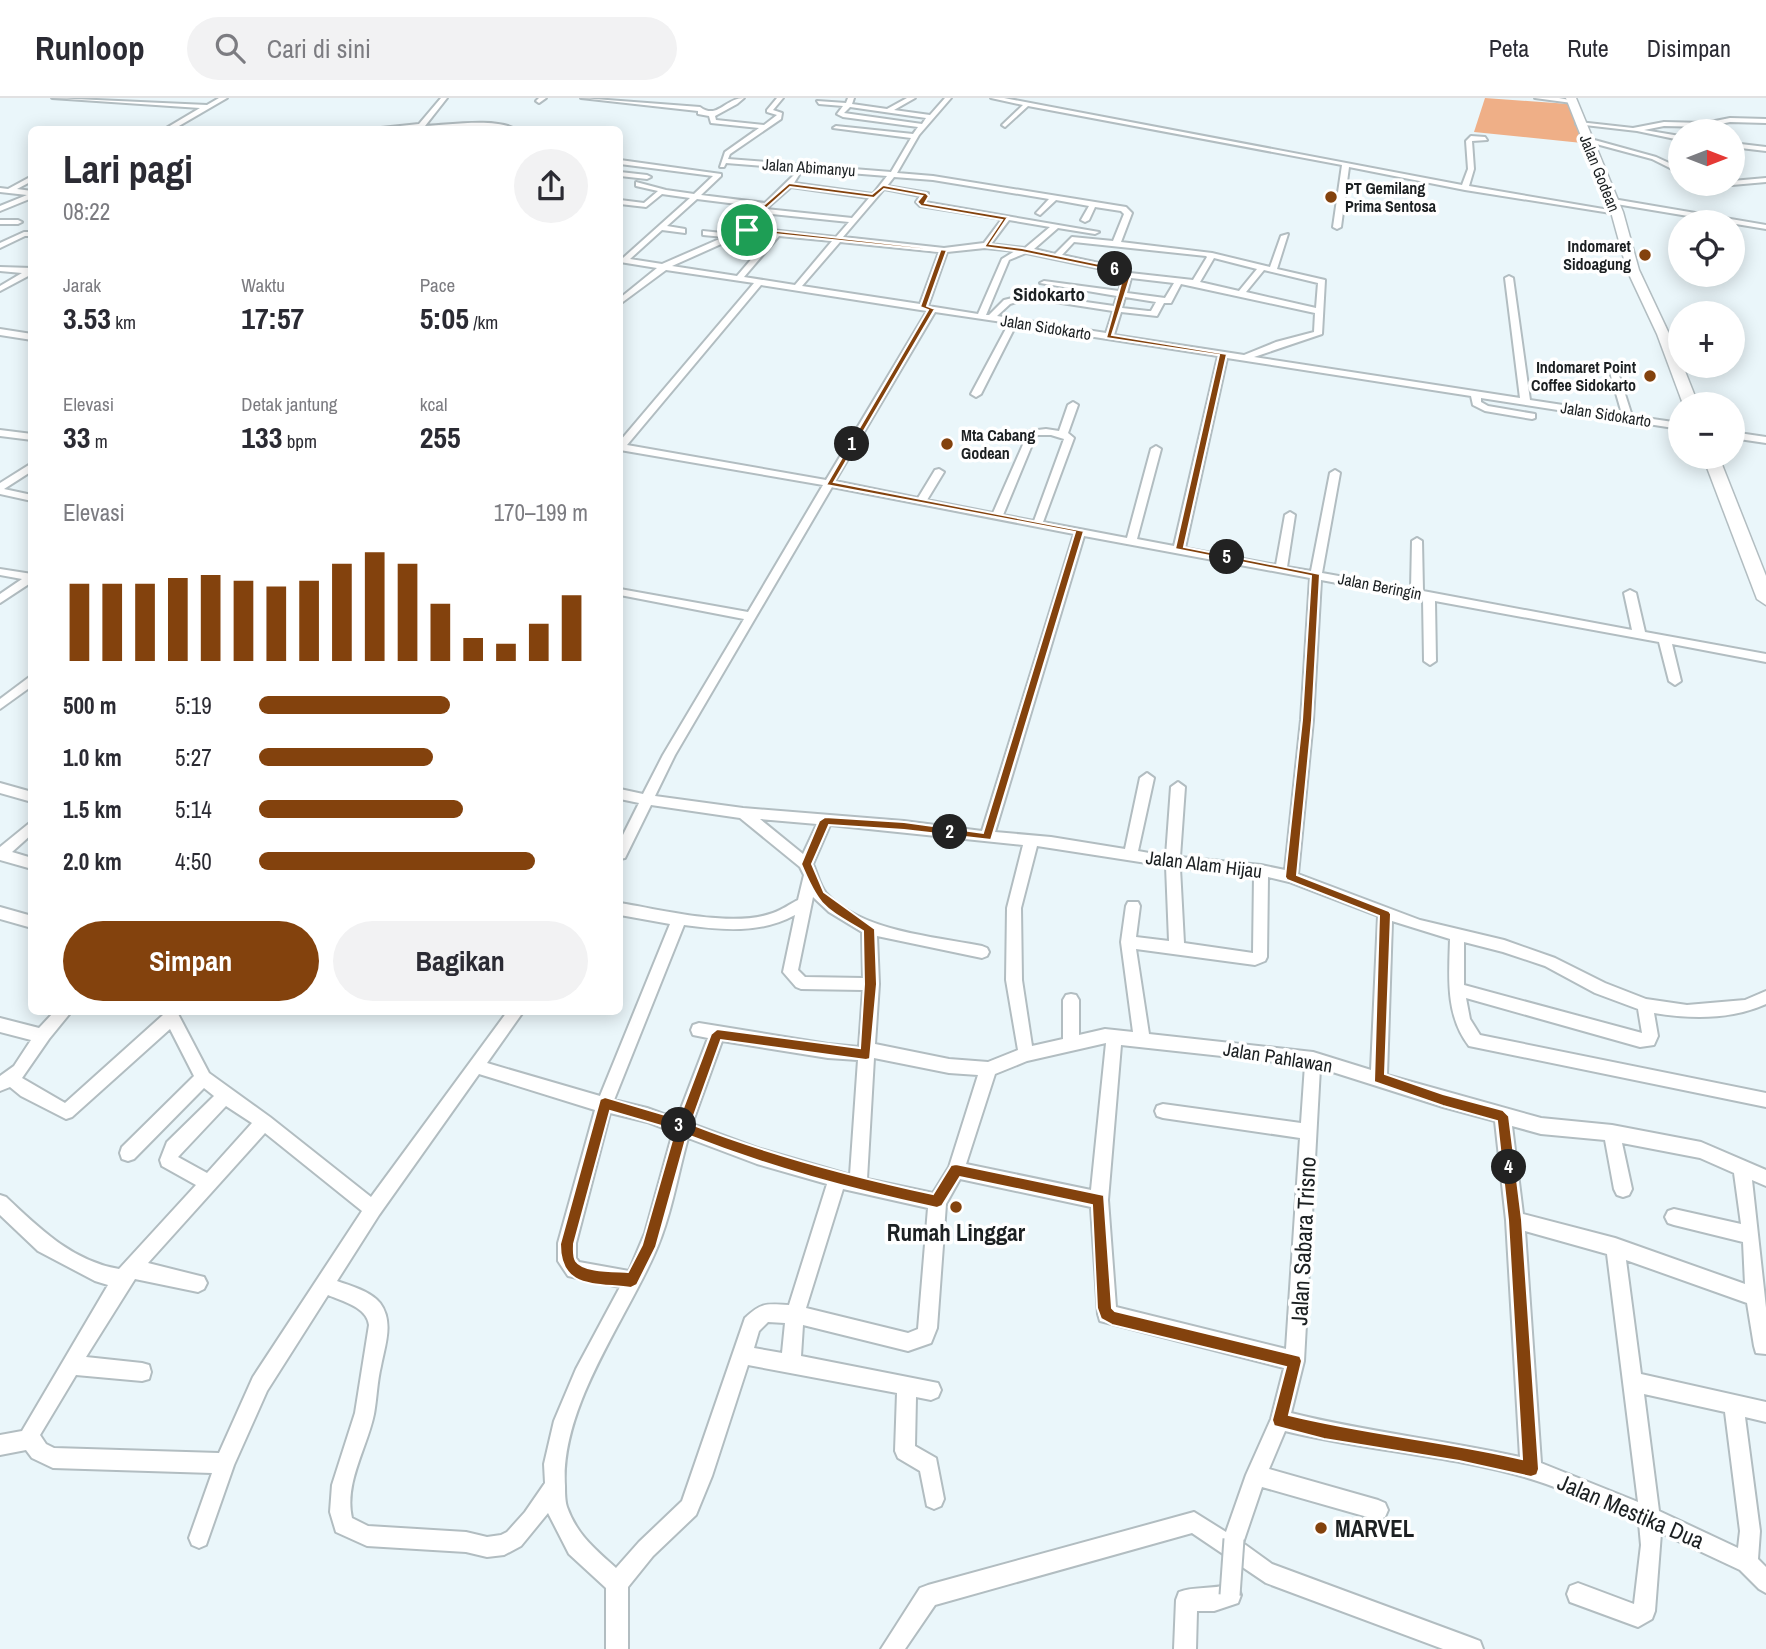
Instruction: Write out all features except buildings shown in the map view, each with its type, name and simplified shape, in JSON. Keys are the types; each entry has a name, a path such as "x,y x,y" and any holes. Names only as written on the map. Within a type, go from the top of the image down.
{"main road":[{"name":"Jalan Godean","path":"1572,99 1579,124 1615,206 1633,270 1664,334 1686,392"},
{"path":"1716,469 1766,599"}],"street":[{"path":"55,98 209,107"},
{"path":"173,126 224,98"},
{"path":"584,98 700,109 700,113 712,116"},
{"path":"631,103 639,98"},
{"path":"712,116 722,106 738,102 741,98"},
{"path":"623,259 662,228 720,174 727,153 780,116 769,111 780,98"},
{"path":"877,120 912,98"},
{"path":"798,286 883,187 914,136 948,98"},
{"path":"994,98 1465,188 1766,227"},
{"path":"1538,98 1572,99"},
{"path":"422,126 443,99"},
{"path":"849,101 840,114 923,126"},
{"path":"819,102 849,101 932,117"},
{"path":"1005,125 1010,118 1021,114 1026,105"},
{"path":"1057,120 1061,110"},
{"path":"712,116 713,122 765,127"},
{"path":"853,130 859,118"},
{"path":"1633,130 1664,124 1766,121"},
{"path":"1579,124 1668,136"},
{"path":"836,128 914,136"},
{"path":"1465,188 1471,169 1469,141 1471,138 1485,139"},
{"path":"1587,140 1654,158 1668,159"},
{"path":"1745,147 1766,149"},
{"path":"783,158 895,171 1093,204 1128,213 1119,239"},
{"path":"1654,158 1668,165"},
{"name":"Jalan Abimanyu","path":"724,160 895,171"},
{"path":"623,162 720,174"},
{"path":"1337,227 1346,164"},
{"path":"662,167 639,185 662,192 853,220"},
{"path":"623,174 648,177"},
{"path":"623,300 665,266 747,230 763,208 789,185 796,175"},
{"path":"4,191 28,180"},
{"path":"1745,182 1766,180"},
{"path":"789,185 874,196"},
{"path":"883,187 950,201"},
{"path":"4,191 28,194"},
{"path":"623,202 646,205 662,192"},
{"path":"0,209 28,196"},
{"path":"926,196 920,202 923,204 1212,255 1322,282 1318,334 1279,344 1246,357"},
{"path":"1040,213 1053,199"},
{"path":"1085,220 1093,204"},
{"path":"986,246 1006,219"},
{"path":"0,222 18,222"},
{"path":"986,317 1004,263 1010,256 1030,248 1056,226"},
{"path":"662,228 682,230"},
{"path":"747,230 839,237 944,250 958,246 1022,250 1124,271 1128,275 1194,283 1319,312"},
{"path":"739,278 778,232"},
{"path":"706,233 734,237"},
{"path":"0,246 28,234"},
{"path":"1273,269 1285,236"},
{"path":"1056,258 1072,239 1119,239"},
{"path":"623,848 669,755 928,308 944,250"},
{"path":"1194,283 1212,255"},
{"name":"Jalan Sidokarto","path":"623,260 1108,337 1423,381 1476,393 1668,424"},
{"path":"1241,293 1263,266"},
{"path":"0,269 28,270"},
{"path":"0,289 28,272"},
{"path":"1108,337 1128,275"},
{"path":"1509,278 1525,400"},
{"name":"Jalan Beringin","path":"623,444 761,281"},
{"path":"1044,282 1161,301 1170,300 1179,281"},
{"path":"986,317 1004,301 1013,297 1029,296 1154,314 1161,301"},
{"path":"976,394 1014,321"},
{"path":"0,332 28,337"},
{"path":"1179,549 1223,354"},
{"path":"1613,369 1628,417"},
{"path":"1476,393 1476,403 1485,408 1532,416"},
{"path":"1063,435 1073,405"},
{"path":"0,433 28,436"},
{"path":"997,517 1032,433 1063,435 1069,438 1038,523"},
{"path":"1745,437 1766,440"},
{"name":"Jalan Beringin","path":"623,448 829,483 997,517 1766,658"},
{"path":"1132,540 1156,449"},
{"path":"0,489 28,469"},
{"path":"920,502 939,472"},
{"path":"1291,877 1307,720 1316,574 1335,473"},
{"path":"0,489 28,497"},
{"path":"1281,568 1290,515"},
{"path":"987,837 1080,531"},
{"path":"1417,541 1430,661"},
{"path":"0,572 28,577"},
{"path":"0,599 28,579"},
{"path":"623,593 750,616"},
{"path":"1630,593 1639,634"},
{"path":"1664,638 1675,681"},
{"path":"0,705 28,682"},
{"path":"1131,854 1147,778"},
{"path":"1177,948 1172,911 1171,862 1178,787"},
{"path":"2,792 28,796"},
{"name":"Jalan Alam Hijau","path":"623,794 646,800 743,813 904,826 1131,854 1171,862 1262,870 1291,877 1418,925 1457,933 1550,962 1600,988 1645,1005 1687,1012 1746,1006 1766,997"},
{"path":"743,813 808,870 819,895 834,908 869,929 982,952"},
{"path":"825,821 808,870 805,903 790,972 801,984 871,984"},
{"path":"0,854 28,830"},
{"path":"1026,1055 1014,980 1014,908 1031,841"},
{"path":"0,854 28,863"},
{"path":"1128,942 1255,959 1260,957 1262,870"},
{"path":"623,910 679,920 755,922 774,919 805,903"},
{"path":"1133,906 1128,942 1142,1041"},
{"path":"0,913 28,921"},
{"path":"1379,1078 1385,914"},
{"path":"631,1280 588,1275 574,1270 567,1261 567,1244 605,1103 679,920"},
{"path":"858,1185 871,984 869,929"},
{"path":"1457,933 1457,989 1466,1031 1475,1041 1766,1100"},
{"path":"1457,989 1640,1041 1648,1040 1650,1036 1645,1005"},
{"path":"1071,1000 1071,1042"},
{"path":"61,1015 41,1036 28,1062 6,1082 66,1112 169,1015"},
{"path":"171,1015 204,1078 373,1209"},
{"path":"199,1538 225,1463 260,1384 373,1209 514,1015"},
{"path":"0,1025 41,1036"},
{"name":"Jalan Pahlawan","path":"683,1127 708,1032 866,1052 949,1066 988,1069 1071,1042 1114,1036 1313,1059 1503,1116 1566,1130 1612,1133 1701,1150 1766,1178"},
{"path":"1114,1036 1099,1200 1107,1314 1295,1361"},
{"name":"Jalan Sabara Trisno","path":"1185,1649 1187,1600 1221,1599 1230,1595 1234,1539 1256,1475 1280,1420 1295,1361 1313,1059"},
{"path":"478,1067 683,1127 757,1156 858,1185 937,1202"},
{"path":"617,1649 617,1583 646,1549 688,1508 702,1476 752,1325 757,1318 764,1313 794,1314 908,1342 924,1336 928,1328 937,1202 956,1170 988,1069"},
{"path":"128,1153 204,1078"},
{"path":"207,1182 169,1160 173,1148 225,1096"},
{"path":"1163,1111 1309,1132"},
{"path":"1503,1116 1515,1220 1531,1469"},
{"path":"225,1463 53,1458 39,1451 30,1439 31,1432 70,1365 127,1274 207,1182 264,1122"},
{"path":"323,1284 368,1305 378,1320 364,1418 343,1484 340,1516 343,1525 367,1536 466,1542 487,1547 505,1545 532,1520 551,1491 566,1409 649,1247 683,1127"},
{"path":"1612,1133 1623,1189"},
{"path":"1742,1167 1751,1235 1755,1297 1763,1346"},
{"path":"956,1170 1099,1200"},
{"path":"791,1364 794,1314 837,1179"},
{"path":"0,1203 53,1250 101,1275 127,1274 198,1283"},
{"path":"1674,1217 1751,1235"},
{"path":"1515,1220 1615,1247 1755,1297"},
{"path":"1578,1594 1637,1616 1644,1611 1650,1561 1648,1506 1615,1247"},
{"path":"743,1355 931,1390"},
{"path":"70,1365 142,1372"},
{"path":"1634,1382 1766,1412"},
{"path":"907,1385 905,1451 929,1465 934,1499"},
{"path":"1734,1405 1752,1547"},
{"name":"Jalan Mestika Dua","path":"1280,1420 1324,1432 1459,1453 1531,1469 1648,1506 1752,1547 1766,1582"},
{"path":"0,1445 30,1439"},
{"path":"1256,1475 1378,1510"},
{"path":"551,1491 556,1512 566,1533 601,1573 617,1583"},
{"path":"892,1649 928,1596 1194,1522 1266,1572 1472,1649"}],"shaded area":[{"path":"1485,98 1569,104 1582,143 1474,132"}],"place":[{"name":"PT Gemilang Prima Sentosa","path":"1331,197"},
{"name":"Indomaret Sidoagung","path":"1645,255"},
{"name":"Indomaret Point Coffee Sidokarto","path":"1650,376"},
{"name":"Mta Cabang Godean","path":"947,444"},
{"name":"Rumah Linggar","path":"956,1207"},
{"name":"MARVEL","path":"1321,1528"}],"district":[{"name":"Sidokarto","path":"1049,294"}],"route":[{"path":"747,230 760,211 789,185 874,196 883,187 924,195 926,196 921,204 1006,219 986,246 1022,250 1128,273 1108,337 1223,354 1179,549 1316,574 1307,720 1291,877 1385,914 1379,1078 1443,1100 1503,1116 1515,1220 1531,1469 1459,1453 1324,1432 1280,1420 1295,1361 1112,1318 1105,1308 1099,1200 956,1170 937,1202 858,1185 757,1156 683,1127 605,1103 567,1244 567,1261 574,1270 588,1275 631,1280 649,1247 683,1127 717,1034 866,1055 871,984 869,929 834,908 819,895 806,864 825,821 904,826 987,837 1080,531 829,483 932,309 923,307 944,250 839,237 747,230"}]}
